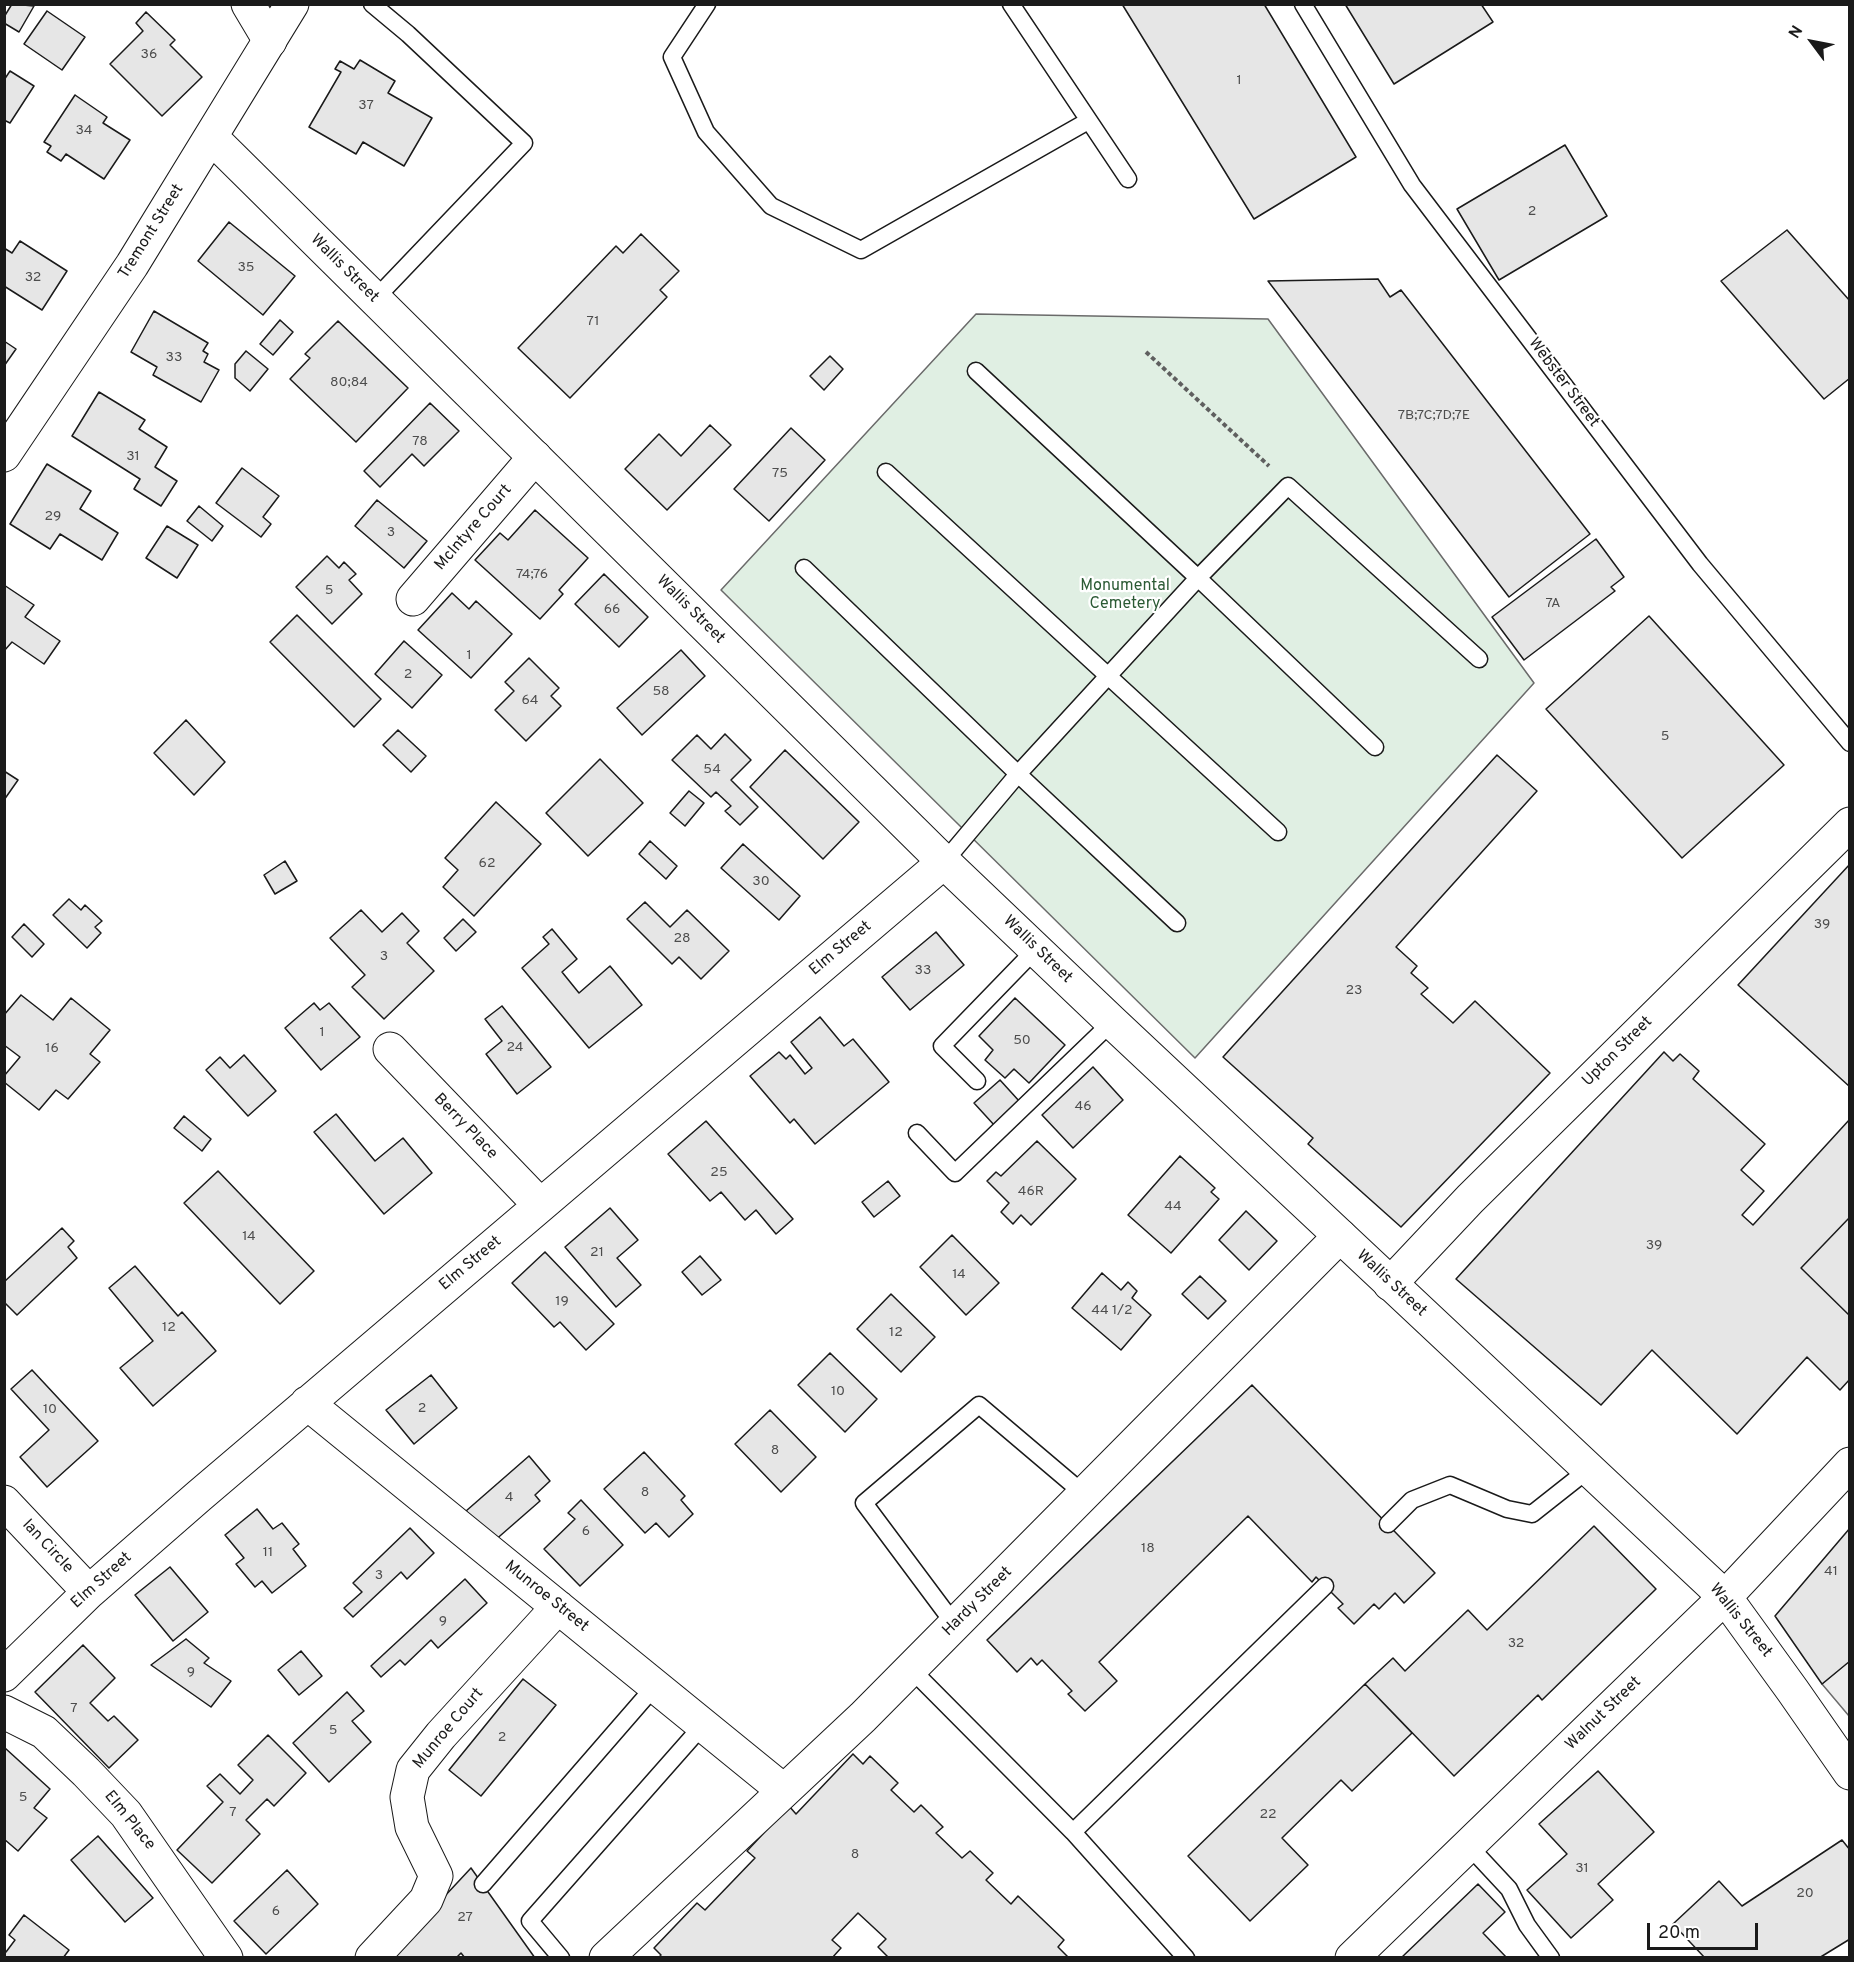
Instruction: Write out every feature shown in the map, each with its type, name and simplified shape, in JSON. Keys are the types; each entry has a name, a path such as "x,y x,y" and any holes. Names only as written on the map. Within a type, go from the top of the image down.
{"street":[{"path":"248,4 270,41"},
{"name":"Tremont Street","path":"4,455 132,265 292,4"},
{"name":"Wallis Street","path":"211,137 944,861 1390,1284 1725,1597 1850,1773"},
{"name":"McIntyre Court","path":"413,599 535,457"},
{"name":"Upton Street","path":"1390,1284 1470,1199 1850,824"},
{"name":"Elm Street","path":"4,1676 89,1592 307,1403 944,861"},
{"name":"Berry Place","path":"390,1048 540,1205"},
{"name":"Hardy Street","path":"606,1958 863,1717 1340,1236"},
{"name":"Munroe Street","path":"307,1403 784,1791"},
{"name":"Walnut Street","path":"1352,1958 1725,1597 1850,1464"},
{"name":"Ian Circle","path":"4,1502 89,1592"},
{"name":"Munroe Court","path":"372,1958 426,1899 436,1876 412,1827 407,1797 413,1770 441,1735 558,1607"},
{"name":"Elm Place","path":"4,1712 45,1732 126,1814 226,1958"}],"lane":[{"path":"372,4 408,34 524,143 375,299"},
{"path":"707,4 672,57 706,132 771,206 861,250 1089,121"},
{"path":"1011,4 1128,179"},
{"name":"Webster Street","path":"1303,4 1412,185 1700,564 1850,743"},
{"path":"976,371 1375,747"},
{"path":"886,472 1278,832"},
{"path":"944,861 1018,774 1198,578 1288,486 1479,659"},
{"path":"804,568 1177,923"},
{"path":"977,1081 942,1046 1036,949"},
{"path":"917,1133 955,1173 1112,1022"},
{"path":"955,1624 864,1503 979,1405 1084,1494"},
{"path":"1388,1524 1412,1500 1450,1485 1507,1509 1532,1514 1589,1469"},
{"path":"1073,1832 1325,1586"},
{"path":"910,1669 1073,1832 1186,1958"},
{"path":"483,1884 655,1686"},
{"path":"561,1958 530,1921 703,1725"},
{"path":"1468,1845 1509,1889 1527,1925 1551,1958"}],"path":[{"path":"1146,352 1288,486"}],"green space":[{"name":"Monumental Cemetery","path":"976,314 1268,319 1534,683 1195,1058 721,590"}],"shaded area":[{"path":"1849,1661 1849,1716 1822,1684"}],"building":[{"path":"12,4 34,6 19,32 4,23 4,17"},
{"path":"1122,4 1264,4 1356,157 1254,219"},
{"path":"1345,4 1481,4 1493,22 1394,84"},
{"path":"47,11 85,37 62,70 24,44"},
{"path":"146,12 175,40 170,45 202,77 162,116 110,64 143,31 136,23"},
{"path":"360,60 395,81 388,93 432,118 404,166 363,142 356,154 309,127 341,72 335,69 340,61 354,69"},
{"path":"10,71 34,86 10,123 4,120 4,80"},
{"path":"75,95 107,117 103,123 130,140 104,179 66,154 61,161 47,152 51,146 44,142"},
{"path":"1565,145 1607,216 1499,280 1457,209"},
{"path":"229,222 295,276 263,315 198,261"},
{"path":"1787,230 1850,301 1850,378 1824,399 1721,281"},
{"path":"641,234 679,271 660,290 667,297 570,398 518,348 616,246 623,253"},
{"path":"20,241 67,271 42,310 4,286 4,248 12,253"},
{"path":"1378,279 1390,297 1401,290 1590,534 1509,597 1268,281"},
{"path":"154,311 208,343 203,351 208,354 204,362 219,370 201,402 153,375 157,367 131,352"},
{"path":"280,320 293,332 273,355 260,344"},
{"path":"338,321 408,388 356,442 290,379 310,358 305,354"},
{"path":"4,341 16,349 4,366"},
{"path":"246,351 268,369 250,391 235,378 235,364"},
{"path":"830,356 843,369 824,390 810,376"},
{"path":"99,392 145,420 139,429 167,447 155,467 177,481 161,506 134,489 140,479 72,436"},
{"path":"430,403 459,431 424,466 412,454 380,487 364,471"},
{"path":"710,425 731,445 667,510 625,469 659,434 681,456"},
{"path":"791,428 825,460 769,521 734,489"},
{"path":"47,464 91,491 80,509 118,533 102,560 60,534 50,549 10,524"},
{"path":"242,468 279,496 263,517 271,524 261,537 216,503"},
{"path":"377,500 427,541 404,568 355,526"},
{"path":"199,506 223,526 212,541 187,521"},
{"path":"535,510 588,558 559,590 563,594 540,619 475,560 500,533 508,540"},
{"path":"167,526 198,545 177,578 146,558"},
{"path":"1596,539 1624,577 1611,587 1615,591 1524,660 1492,617"},
{"path":"327,556 339,568 344,562 356,574 349,580 362,594 332,624 296,587"},
{"path":"604,574 648,617 619,647 575,604"},
{"path":"4,585 34,605 25,617 60,641 44,664 12,642 4,651"},
{"path":"452,593 469,609 476,601 512,634 471,678 418,630"},
{"path":"297,615 381,699 354,727 270,642"},
{"path":"1649,616 1784,765 1682,858 1546,709"},
{"path":"404,641 442,675 412,708 375,674"},
{"path":"681,650 705,676 642,735 617,708"},
{"path":"529,658 559,688 551,696 561,706 526,741 495,710 514,691 505,682"},
{"path":"186,720 225,762 194,795 154,753"},
{"path":"398,730 426,756 411,772 383,745"},
{"path":"725,734 751,760 731,780 758,807 740,825 725,811 731,806 716,792 711,797 672,760 697,735 711,749"},
{"path":"785,750 859,822 823,859 750,787"},
{"path":"1497,755 1537,791 1396,947 1417,966 1411,973 1428,988 1421,994 1453,1023 1475,1001 1550,1073 1401,1227 1308,1144 1313,1138 1223,1057"},
{"path":"600,759 643,803 588,856 546,813"},
{"path":"4,771 18,780 4,800"},
{"path":"689,791 704,803 685,826 670,813"},
{"path":"496,802 541,844 474,916 443,887 458,870 445,858"},
{"path":"650,841 677,866 666,879 639,854"},
{"path":"743,844 800,896 779,920 721,868"},
{"path":"285,861 297,881 275,894 264,875"},
{"path":"1850,864 1850,1087 1738,985"},
{"path":"69,899 81,910 85,905 102,921 95,927 101,933 87,948 53,915"},
{"path":"645,902 670,927 687,910 729,951 701,979 679,957 672,964 627,919"},
{"path":"361,910 382,932 402,913 419,931 407,943 434,971 384,1019 352,987 365,975 330,938"},
{"path":"463,919 476,932 456,951 444,938"},
{"path":"24,924 44,944 32,957 12,937"},
{"path":"552,929 577,959 562,972 579,993 610,966 642,1005 589,1048 522,968 549,944 543,937"},
{"path":"936,932 964,965 910,1010 882,977"},
{"path":"21,995 53,1020 71,998 110,1030 90,1054 100,1062 68,1099 56,1090 39,1110 4,1082 4,1076 20,1057 4,1045 4,1015"},
{"path":"1015,998 1065,1045 1029,1083 1014,1069 1005,1078 985,1060 993,1050 979,1036"},
{"path":"314,1003 320,1010 329,1003 360,1037 321,1070 285,1028"},
{"path":"502,1006 551,1067 517,1094 486,1054 502,1041 485,1019"},
{"path":"820,1017 844,1046 853,1039 889,1082 815,1144 794,1119 790,1123 750,1076 779,1052 786,1059 790,1055 805,1074 812,1068 791,1042"},
{"path":"1664,1052 1673,1061 1680,1054 1699,1071 1693,1079 1765,1144 1741,1170 1764,1191 1742,1215 1753,1225 1850,1119 1850,1217 1801,1268 1850,1316 1850,1379 1840,1390 1807,1357 1737,1434 1652,1350 1601,1405 1456,1279"},
{"path":"244,1055 276,1091 248,1116 206,1070 220,1057 230,1068"},
{"path":"1093,1067 1123,1100 1073,1148 1042,1115"},
{"path":"1000,1080 1020,1102 995,1126 974,1103"},
{"path":"336,1114 375,1161 403,1138 432,1173 384,1214 314,1132"},
{"path":"184,1116 211,1139 202,1151 174,1128"},
{"path":"706,1121 793,1219 776,1234 756,1210 745,1220 721,1192 710,1201 668,1154"},
{"path":"1037,1141 1076,1179 1031,1225 1021,1215 1013,1224 1001,1212 1009,1203 987,1181 996,1172 1001,1176"},
{"path":"1180,1156 1215,1188 1211,1192 1219,1199 1171,1253 1128,1215"},
{"path":"218,1171 314,1271 280,1304 184,1203"},
{"path":"888,1181 900,1196 874,1217 862,1202"},
{"path":"610,1208 638,1240 617,1258 641,1285 616,1307 565,1247"},
{"path":"1246,1211 1277,1241 1249,1270 1219,1240"},
{"path":"1850,1217 1850,1316 1801,1268"},
{"path":"62,1228 74,1241 68,1247 77,1258 17,1315 4,1302 4,1282"},
{"path":"952,1235 999,1283 966,1315 920,1267"},
{"path":"545,1252 614,1324 586,1350 560,1322 554,1327 512,1283"},
{"path":"700,1256 721,1280 702,1295 682,1272"},
{"path":"135,1266 178,1316 182,1312 216,1351 153,1406 120,1368 153,1341 109,1288"},
{"path":"1102,1273 1121,1290 1128,1282 1137,1291 1132,1298 1151,1315 1121,1350 1072,1308"},
{"path":"1200,1276 1226,1301 1208,1319 1182,1294"},
{"path":"891,1294 935,1337 901,1372 857,1329"},
{"path":"830,1353 877,1399 845,1432 798,1385"},
{"path":"32,1370 98,1441 47,1487 20,1457 49,1430 11,1389"},
{"path":"431,1375 457,1408 414,1444 386,1410"},
{"path":"1252,1385 1435,1573 1404,1603 1395,1593 1379,1609 1374,1604 1354,1624 1338,1608 1343,1604 1316,1577 1312,1582 1248,1516 1099,1662 1117,1681 1085,1711 1068,1694 1072,1691 1042,1660 1037,1665 1031,1658 1017,1672 987,1640"},
{"path":"770,1410 816,1457 781,1492 735,1444"},
{"path":"644,1452 685,1496 681,1500 693,1514 669,1537 656,1523 645,1533 604,1489"},
{"path":"529,1456 550,1481 535,1495 540,1501 493,1542 466,1511"},
{"path":"581,1500 623,1545 580,1586 544,1549 575,1519 568,1513"},
{"path":"257,1509 273,1529 282,1523 299,1544 293,1549 306,1566 272,1593 262,1581 255,1587 236,1564 244,1558 225,1535"},
{"path":"1594,1526 1656,1589 1542,1700 1538,1695 1454,1776 1365,1684 1393,1658 1405,1671 1468,1610 1487,1630"},
{"path":"410,1528 434,1553 407,1579 401,1572 353,1617 344,1608 362,1592 353,1583"},
{"path":"1850,1528 1850,1661 1822,1684 1775,1616"},
{"path":"170,1567 208,1612 173,1641 135,1595"},
{"path":"465,1579 487,1603 438,1648 431,1640 405,1665 400,1660 381,1677 371,1666"},
{"path":"186,1639 209,1658 204,1663 231,1681 211,1707 151,1665"},
{"path":"83,1645 115,1678 90,1703 108,1721 114,1716 138,1740 109,1768 35,1692"},
{"path":"301,1651 322,1676 299,1695 278,1670"},
{"path":"523,1679 556,1705 481,1796 449,1770"},
{"path":"1365,1684 1412,1733 1352,1791 1341,1780 1282,1838 1308,1865 1250,1921 1188,1856"},
{"path":"347,1692 364,1711 352,1721 371,1742 329,1782 293,1743"},
{"path":"268,1735 306,1773 274,1806 267,1799 246,1820 260,1834 212,1883 177,1850 223,1802 207,1786 220,1774 240,1794 253,1780 238,1765"},
{"path":"5,1748 50,1789 34,1808 47,1818 18,1851 4,1839"},
{"path":"853,1754 863,1764 870,1756 898,1783 891,1790 914,1812 921,1805 943,1827 936,1833 962,1858 970,1851 993,1873 986,1880 1011,1904 1018,1896 1064,1940 1058,1947 1069,1958 889,1958 878,1947 886,1939 858,1913 832,1940 841,1948 832,1958 658,1958 661,1955 654,1948 697,1903 705,1910 755,1858 747,1851 789,1806 796,1814"},
{"path":"1598,1771 1654,1832 1598,1884 1613,1900 1571,1938 1527,1890 1567,1854 1539,1824"},
{"path":"98,1836 153,1898 125,1922 71,1860"},
{"path":"1842,1840 1850,1850 1850,1939 1819,1958 1705,1958 1673,1924 1719,1881 1742,1906"},
{"path":"471,1868 535,1958 465,1958 461,1953 456,1958 387,1958"},
{"path":"287,1870 318,1904 266,1954 234,1921"},
{"path":"1478,1884 1505,1912 1483,1933 1507,1958 1401,1958"},
{"path":"24,1915 69,1950 63,1958 4,1958 4,1951 6,1952 15,1940 9,1935"}]}
